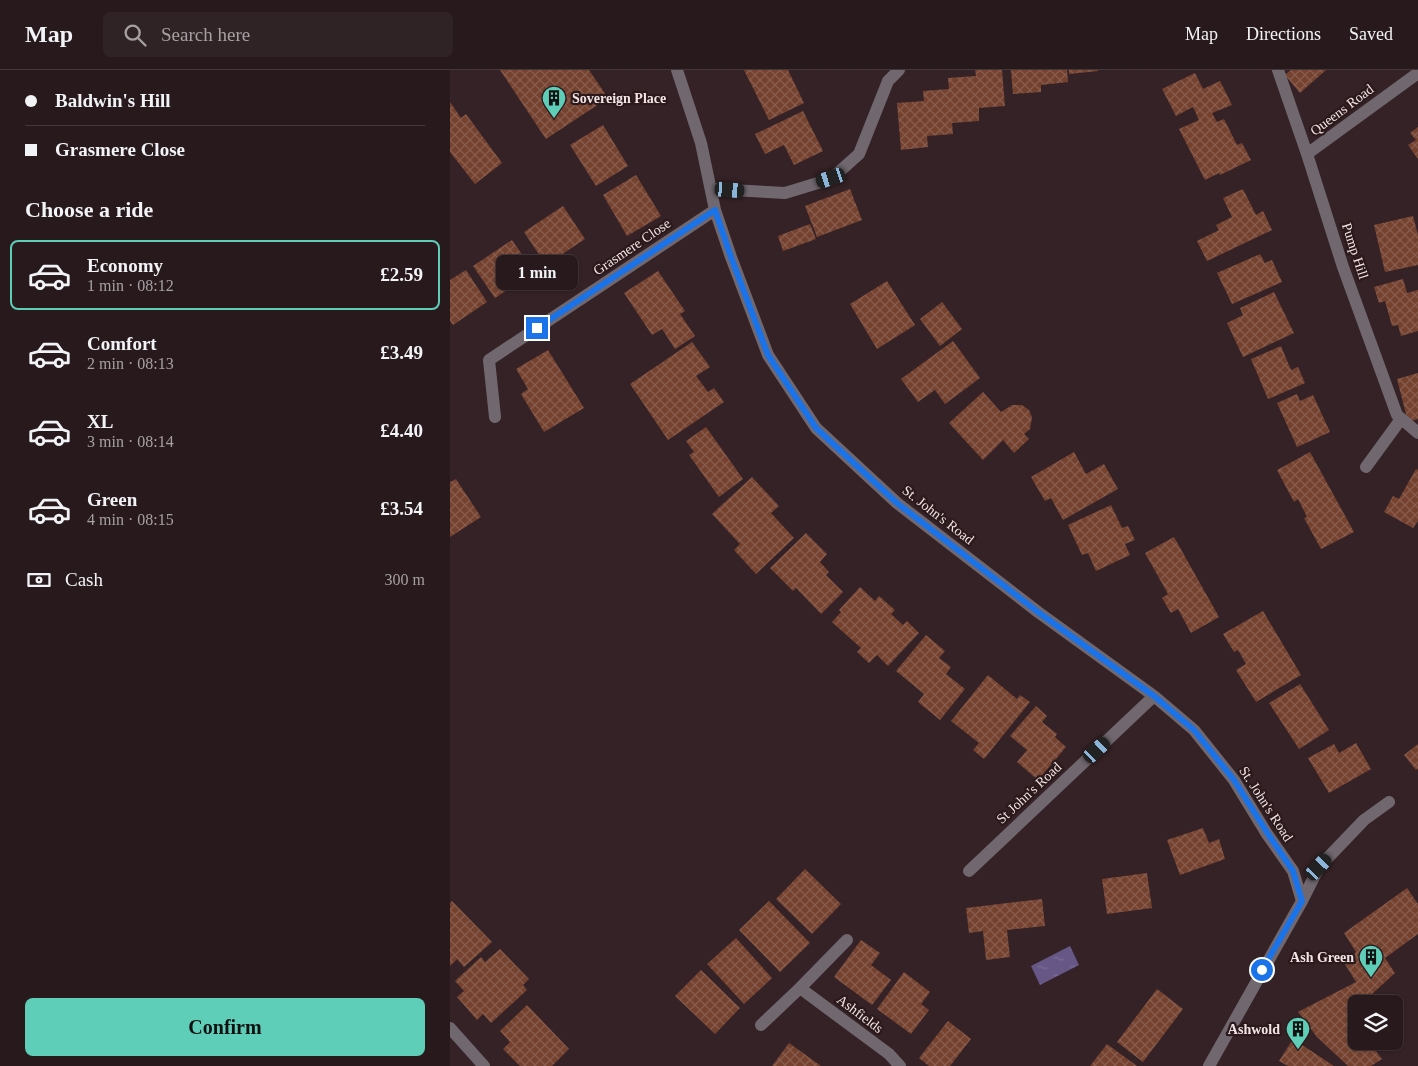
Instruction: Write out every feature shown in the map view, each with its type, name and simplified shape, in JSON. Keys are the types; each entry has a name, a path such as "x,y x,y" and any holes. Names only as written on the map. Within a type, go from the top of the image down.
{"street":[{"name":"St. John's Road","path":"677,70 701,143 715,210 768,355 816,428 897,503 1038,612 1154,696 1194,730 1234,780 1293,871 1302,901"},
{"path":"712,189 785,194 831,178 859,154 888,81 899,70"},
{"name":"Pump Hill","path":"1278,70 1308,154 1343,266 1397,415 1418,433"},
{"name":"Queens Road","path":"1308,154 1418,72"},
{"name":"Grasmere Close","path":"495,417 489,360 715,210"},
{"path":"1366,468 1401,419"},
{"name":"St John's Road","path":"968,871 1154,696"},
{"path":"1209,1066 1302,901 1319,867 1364,820 1389,802"},
{"path":"761,1024 800,988 846,940"},
{"name":"Ashfields","path":"800,988 889,1054 900,1066"},
{"path":"450,1028 484,1066"}],"water":[{"path":"1070,946 1079,965 1040,985 1031,966"}],"building":[{"name":"Sovereign Place","path":"500,70 589,70 608,98 546,139"},
{"path":"744,70 788,70 804,103 769,120"},
{"path":"975,70 1002,70 1005,106 979,108 979,121 952,123 953,134 927,136 928,147 901,150 897,103 924,101 923,91 949,89 948,78 976,76"},
{"path":"1011,70 1067,70 1068,82 1041,85 1041,92 1013,94"},
{"path":"1069,70 1098,70 1098,71 1069,74"},
{"path":"1291,70 1326,70 1300,93 1285,75"},
{"path":"1195,73 1203,89 1220,81 1232,105 1212,113 1217,122 1224,119 1237,145 1242,143 1251,160 1205,180 1179,129 1199,120 1193,107 1176,116 1162,89"},
{"path":"450,102 461,118 466,114 502,163 475,184 450,152"},
{"path":"803,111 823,151 794,165 784,145 765,154 755,134"},
{"path":"603,125 628,166 596,186 570,145"},
{"path":"1418,127 1418,159 1408,145 1416,140 1410,133"},
{"path":"636,175 661,216 627,236 603,195"},
{"path":"850,189 862,220 817,237 805,206"},
{"path":"1243,189 1256,215 1263,211 1272,230 1207,261 1197,241 1219,230 1216,225 1232,217 1223,198"},
{"path":"563,206 585,239 546,265 524,232"},
{"path":"1413,216 1418,235 1418,265 1385,272 1374,225"},
{"path":"810,224 816,239 783,251 778,236"},
{"path":"512,240 534,272 495,298 473,266"},
{"path":"1260,254 1265,263 1272,260 1282,282 1232,304 1217,273"},
{"path":"466,270 487,302 453,325 450,321 450,280"},
{"path":"658,271 685,311 680,314 695,336 675,349 662,329 652,335 624,293"},
{"path":"1403,279 1407,293 1418,290 1418,331 1401,336 1398,325 1392,326 1385,301 1379,303 1374,287"},
{"path":"887,281 915,325 877,349 850,304"},
{"path":"1274,292 1294,333 1243,357 1227,323 1243,315 1240,308"},
{"path":"942,302 962,329 940,346 920,319"},
{"path":"953,341 980,378 945,404 935,390 918,402 901,379"},
{"path":"692,342 710,367 696,376 708,392 714,388 724,402 668,440 630,384"},
{"path":"1281,346 1291,370 1298,367 1305,383 1268,399 1251,359"},
{"path":"548,350 584,408 544,432 521,394 528,389 516,369"},
{"path":"1418,373 1418,419 1408,422 1397,379"},
{"path":"983,392 1001,412 1012,405 1022,405 1029,410 1032,417 1030,429 1024,434 1029,439 1014,453 1003,440 983,460 949,423"},
{"path":"1297,394 1300,401 1313,395 1330,432 1297,447 1277,403"},
{"path":"706,427 743,479 719,497 689,455 694,452 686,441"},
{"path":"1074,452 1086,474 1104,464 1118,489 1063,520 1051,498 1045,501 1031,477"},
{"path":"1310,452 1354,532 1321,549 1304,518 1307,517 1298,499 1294,502 1277,470"},
{"path":"1416,469 1418,470 1418,521 1413,528 1384,512 1393,496 1399,499"},
{"path":"752,477 779,506 771,513 794,538 756,574 734,550 740,544 712,514"},
{"path":"456,479 481,517 450,537 450,482"},
{"path":"1111,505 1122,528 1128,526 1135,540 1125,544 1130,555 1096,571 1088,553 1082,555 1068,525"},
{"path":"806,533 827,554 820,562 829,572 826,575 843,592 821,614 796,588 793,591 770,568"},
{"path":"1174,537 1219,617 1191,633 1178,609 1171,613 1162,598 1168,594 1145,553"},
{"path":"860,587 875,601 879,596 895,610 891,614 903,625 907,621 919,633 888,666 877,655 869,663 857,652 861,648 832,622 841,612 839,610"},
{"path":"1263,611 1301,675 1256,702 1236,670 1246,664 1238,650 1234,652 1223,634"},
{"path":"926,635 945,651 939,658 951,667 946,674 965,689 940,720 918,702 924,694 896,671"},
{"path":"988,675 1017,699 1020,695 1030,702 984,759 973,750 979,743 951,721"},
{"path":"1300,684 1329,730 1299,749 1269,703"},
{"path":"1036,706 1047,716 1042,722 1057,734 1055,737 1066,747 1038,780 1017,762 1027,750 1010,736"},
{"path":"1356,743 1371,769 1329,793 1308,758 1334,744 1339,753"},
{"path":"1418,744 1418,769 1416,770 1404,755"},
{"path":"1203,828 1209,843 1219,839 1225,859 1180,875 1167,840"},
{"path":"805,869 841,904 812,934 776,899"},
{"path":"1147,873 1152,908 1107,914 1102,879"},
{"name":"Ash Green","path":"1407,888 1418,904 1418,934 1385,958 1395,973 1371,995 1348,995 1348,1050 1375,1050 1382,1059 1371,1066 1348,1066 1317,1037 1298,1012 1356,982 1345,964 1356,952 1344,933"},
{"path":"1042,899 1045,926 1007,930 1010,957 986,960 983,931 969,933 966,908"},
{"path":"452,901 492,942 464,967 457,959 450,966 450,903"},
{"path":"769,901 810,943 780,972 739,930"},
{"path":"736,938 772,978 744,1004 707,964"},
{"path":"861,940 880,953 871,965 891,980 872,1005 834,977"},
{"path":"500,949 529,979 523,985 527,990 491,1023 483,1014 477,1020 457,997 464,991 455,981 481,957 485,962"},
{"path":"701,970 740,1008 715,1034 675,996"},
{"path":"904,972 930,992 921,1004 929,1010 911,1034 877,1009"},
{"path":"1157,989 1183,1009 1143,1062 1117,1042"},
{"path":"527,1005 569,1049 552,1066 520,1066 503,1049 510,1042 500,1031"},
{"path":"948,1021 971,1039 950,1066 929,1066 919,1058"},
{"name":"Ashwold","path":"1293,1039 1334,1066 1288,1066 1279,1061"},
{"path":"789,1043 821,1066 772,1066"},
{"path":"1107,1044 1137,1066 1090,1066"}],"place":[{"name":"Sovereign Place","path":"554,119"},
{"name":"Ash Green","path":"1371,978"},
{"name":"Ashwold","path":"1298,1050"}],"route":[{"path":"537,328 715,210 768,355 816,428 897,503 1038,612 1154,696 1194,730 1234,780 1293,871 1302,901 1262,970"}]}
